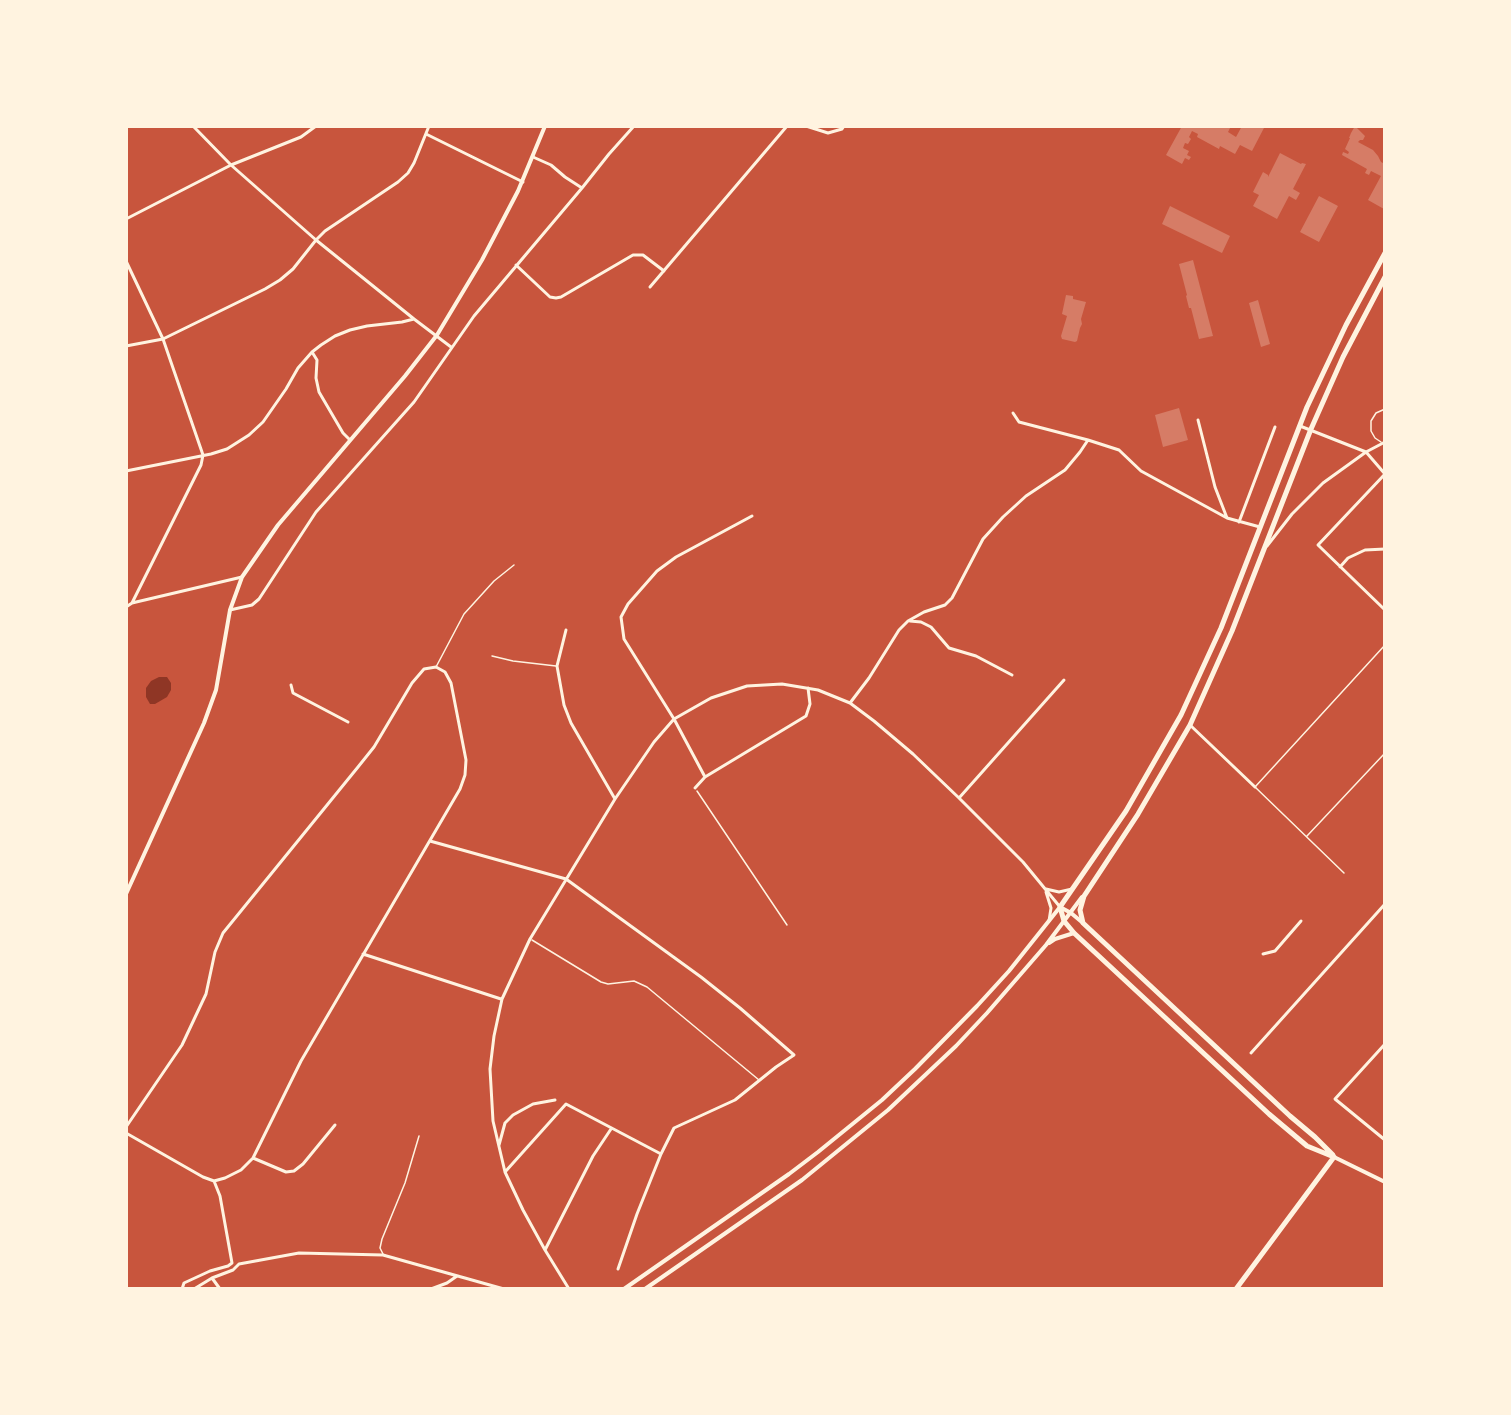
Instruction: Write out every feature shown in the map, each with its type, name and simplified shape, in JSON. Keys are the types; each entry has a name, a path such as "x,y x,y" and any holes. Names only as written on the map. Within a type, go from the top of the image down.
{"main road":[{"path":"1334,1157 1307,1146 1282,1125 1074,933 1068,917 1060,907 1126,811 1177,723 1221,628 1321,376 1385,253"},
{"path":"1334,1157 1083,923 1080,910 1084,896 1138,814 1190,725 1232,631 1311,429 1343,357 1385,277"},
{"path":"1236,1289 1334,1157"}],"street":[{"path":"193,126 231,165 316,240 452,347"},
{"path":"126,219 231,165 301,137 316,126"},
{"path":"126,346 163,339 280,280 326,231 408,173 428,126"},
{"path":"126,894 208,712 216,690 230,610 242,577 278,525 436,335 482,260 523,182 545,126"},
{"path":"230,610 242,609 259,599 316,512 414,402 474,316 634,126"},
{"path":"650,287 787,126"},
{"path":"806,126 828,134 844,126"},
{"path":"426,134 523,182"},
{"path":"533,158 551,165 582,188"},
{"path":"516,265 550,297 556,298 633,255 643,255 664,271"},
{"path":"126,261 163,339 203,455 201,465 132,603"},
{"path":"126,471 227,449 249,435 263,422 298,368 312,352 334,336 368,326 414,319"},
{"path":"312,352 317,360 316,378 319,392 343,433 350,440"},
{"path":"1013,413 1019,422 1119,450 1141,471 1227,519 1260,527"},
{"path":"1198,420 1215,487 1227,519"},
{"path":"1300,426 1366,452 1385,474 1318,545 1385,610"},
{"path":"1239,522 1275,427"},
{"path":"850,704 899,630 908,621 945,604 952,598 983,539 1026,496 1065,470 1088,440"},
{"path":"1264,550 1292,514 1323,483 1384,442"},
{"path":"705,777 674,719 624,639 621,617 628,604 657,571 676,557 752,516"},
{"path":"1340,567 1348,558 1365,550 1385,549"},
{"path":"126,607 132,603 242,577"},
{"path":"908,621 921,622 931,627 949,648 976,656 1012,675"},
{"path":"566,630 557,666 564,705 571,723 615,799"},
{"path":"126,1127 182,1044 206,994 215,952 223,933 374,747 412,683 424,669 436,667 446,672 451,683 466,760 465,776 460,789 301,1061 254,1158 241,1170 214,1181 126,1133"},
{"path":"959,798 1064,680"},
{"path":"291,684 293,693 348,722"},
{"path":"569,1289 544,1250 505,1172 493,1121 490,1069 494,1036 502,999 530,939 615,799 654,742 674,719 711,698 747,686 782,684 808,688 850,704 913,754 1023,862 1068,917 1083,923"},
{"path":"695,788 705,777 806,716 810,704 808,688"},
{"path":"1190,725 1255,787"},
{"path":"430,841 566,879 701,977 794,1055 735,1100 674,1128 637,1214 618,1269"},
{"path":"1045,888 1059,892 1074,888"},
{"path":"1045,888 1050,905 1048,922"},
{"path":"645,1289 802,1180 888,1110 971,1030 1046,945 1084,896"},
{"path":"1251,1053 1385,904"},
{"path":"624,1289 789,1174 882,1100 915,1070 977,1006 1009,971 1060,907"},
{"path":"1263,954 1275,951 1301,921"},
{"path":"1046,945 1055,939 1074,933"},
{"path":"363,954 502,999"},
{"path":"1385,1044 1335,1099 1385,1140"},
{"path":"499,1147 506,1123 513,1115 533,1104 555,1100"},
{"path":"505,1172 566,1104 661,1154"},
{"path":"254,1158 286,1172 294,1171 303,1164 335,1125"},
{"path":"544,1250 593,1156 611,1129"},
{"path":"1382,1137 1385,1133"},
{"path":"1334,1157 1385,1182"},
{"path":"182,1289 184,1283 232,1263 220,1196 214,1181"},
{"path":"194,1289 212,1278 233,1270 239,1264 299,1253 383,1255 504,1289"},
{"path":"430,1289 447,1283 457,1276"},
{"path":"212,1278 220,1289"}],"lane":[{"path":"1384,442 1375,438 1371,431 1371,421 1376,413 1385,409"},
{"path":"436,667 464,614 494,581 514,565"},
{"path":"1344,873 1255,787 1385,645"},
{"path":"492,656 557,666"},
{"path":"1307,836 1385,753"},
{"path":"530,939 601,982 609,984 634,981 647,987 759,1080"},
{"path":"383,1255 380,1248 382,1239 405,1183 419,1136"}],"path":[{"path":"695,788 787,925"}],"shaded area":[{"path":"159,677 167,677 171,683 171,690 167,697 155,704 150,704 146,697 146,688 151,681"}],"building":[{"path":"1182,126 1231,126 1228,132 1236,137 1242,126 1265,126 1252,151 1240,145 1235,154 1220,146 1219,149 1197,137 1198,134 1192,131 1189,137 1191,139 1188,144 1185,143 1183,148 1189,151 1187,155 1191,157 1189,160 1185,158 1182,164 1166,155"},
{"path":"1355,126 1365,136 1358,142 1373,150 1385,164 1383,171 1385,172 1384,209 1368,200 1381,176 1371,171 1369,175 1365,173 1367,169 1342,155 1343,152 1348,154 1349,152 1345,149"},
{"path":"1280,153 1301,164 1306,164 1293,189 1300,193 1296,200 1289,196 1277,219 1253,206 1259,195 1253,192 1263,172 1268,177"},
{"path":"1319,196 1338,206 1319,242 1300,232"},
{"path":"1170,206 1230,236 1222,253 1162,224"},
{"path":"1193,260 1213,336 1199,339 1179,264"},
{"path":"1066,295 1086,302 1081,319 1082,324 1075,342 1062,339 1061,336 1067,316 1062,314"},
{"path":"1258,300 1270,344 1261,347 1249,303"},
{"path":"1179,408 1188,440 1163,447 1155,415"}]}
